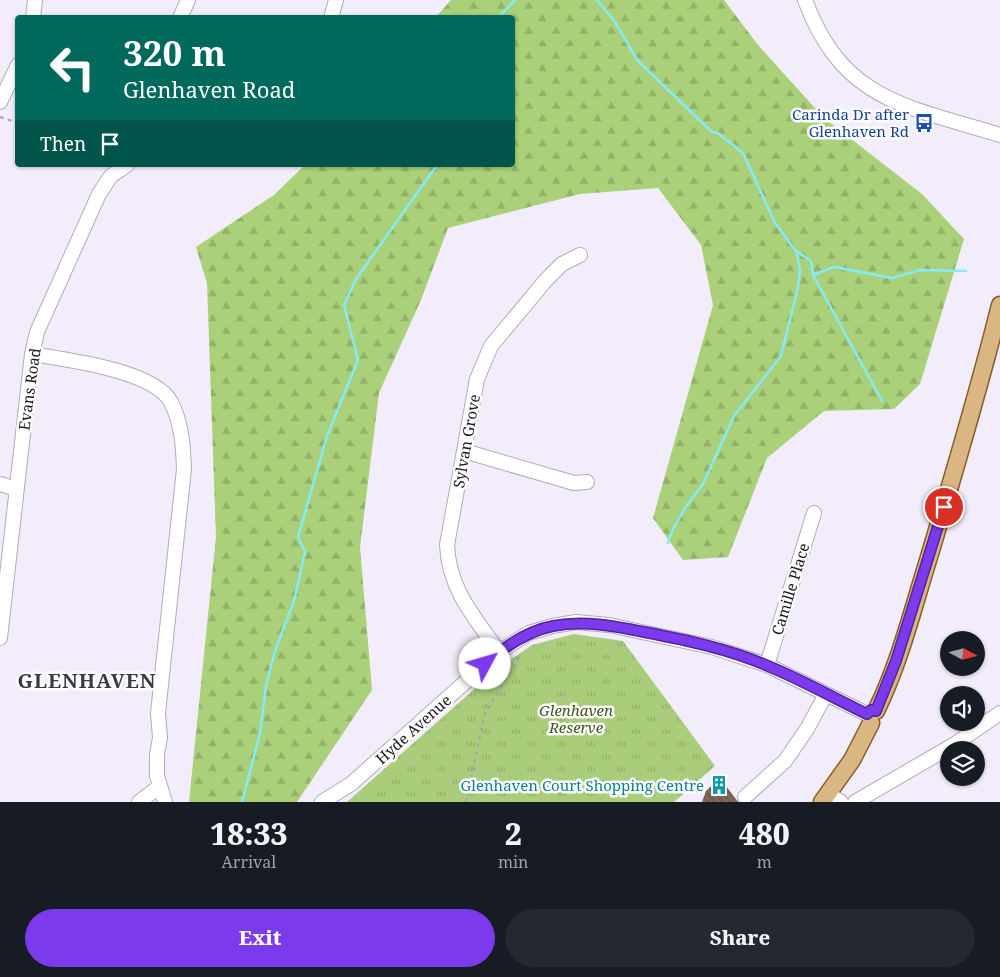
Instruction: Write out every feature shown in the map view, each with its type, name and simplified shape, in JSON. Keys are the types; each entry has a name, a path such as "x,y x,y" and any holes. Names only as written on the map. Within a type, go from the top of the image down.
{"main road":[{"path":"831,799 888,686 982,378 1000,305"}],"street":[{"path":"33,15 35,0"},
{"path":"181,15 188,0"},
{"path":"332,15 336,0"},
{"path":"805,0 828,49 840,64 867,87 886,99 904,106 1000,135"},
{"path":"0,102 15,71"},
{"name":"Evans Road","path":"0,638 32,354 41,319 99,194 111,176 124,167"},
{"name":"Sylvan Grove","path":"498,652 455,589 448,564 447,545 477,379 491,346 546,280 562,264 580,255"},
{"path":"32,354 117,370 151,384 170,400 183,433 184,469 158,713 160,738 157,754 157,776 165,802"},
{"path":"464,452 574,484 587,482"},
{"path":"0,484 16,489"},
{"name":"Camille Place","path":"767,666 814,513"},
{"name":"Hyde Avenue","path":"322,802 351,784 498,652 529,633 552,626 576,622 601,624 712,647 767,666 872,716"},
{"path":"745,797 785,761 807,729 826,694"},
{"path":"855,802 955,744 1000,713"},
{"path":"139,802 160,786"}],"path":[{"path":"0,117 15,121"},
{"path":"466,802 485,713 518,660 513,643"}],"green space":[{"path":"451,0 724,0 758,45 824,118 922,194 964,239 920,384 894,409 824,411 767,458 728,557 683,560 653,518 713,305 701,245 658,188 580,194 448,228 421,300 379,393 360,547 372,690 297,802 189,802 216,537 207,283 196,247 274,195 303,167 515,167 515,15 438,15"},
{"name":"Glenhaven Reserve","path":"574,634 623,641 715,766 674,802 347,802 497,669 532,645"}],"building":[{"name":"Glenhaven Court Shopping Centre","path":"720,778 738,802 702,802 706,791"}],"waterway":[{"path":"501,15 515,0"},
{"path":"597,0 615,22 637,60 712,132 718,133 743,153 775,223 795,250 811,261 813,275 882,401"},
{"path":"242,802 260,733 266,686 275,651 294,601 305,552 298,537 327,436 358,360 344,305 356,279 436,167"},
{"path":"668,543 673,529 685,508 703,484 734,416 781,356 798,287 800,270 796,250"},
{"path":"813,275 834,267 892,278 920,270 966,271"}],"place":[{"name":"Carinda Dr after Glenhaven Rd","path":"924,123"},
{"name":"Glenhaven Court Shopping Centre","path":"719,785"}],"district":[{"name":"GLENHAVEN","path":"87,680"}],"route":[{"path":"485,664 498,652 529,633 552,626 576,622 609,625 712,647 767,666 867,714 871,710 876,711 888,686 944,507"}]}
